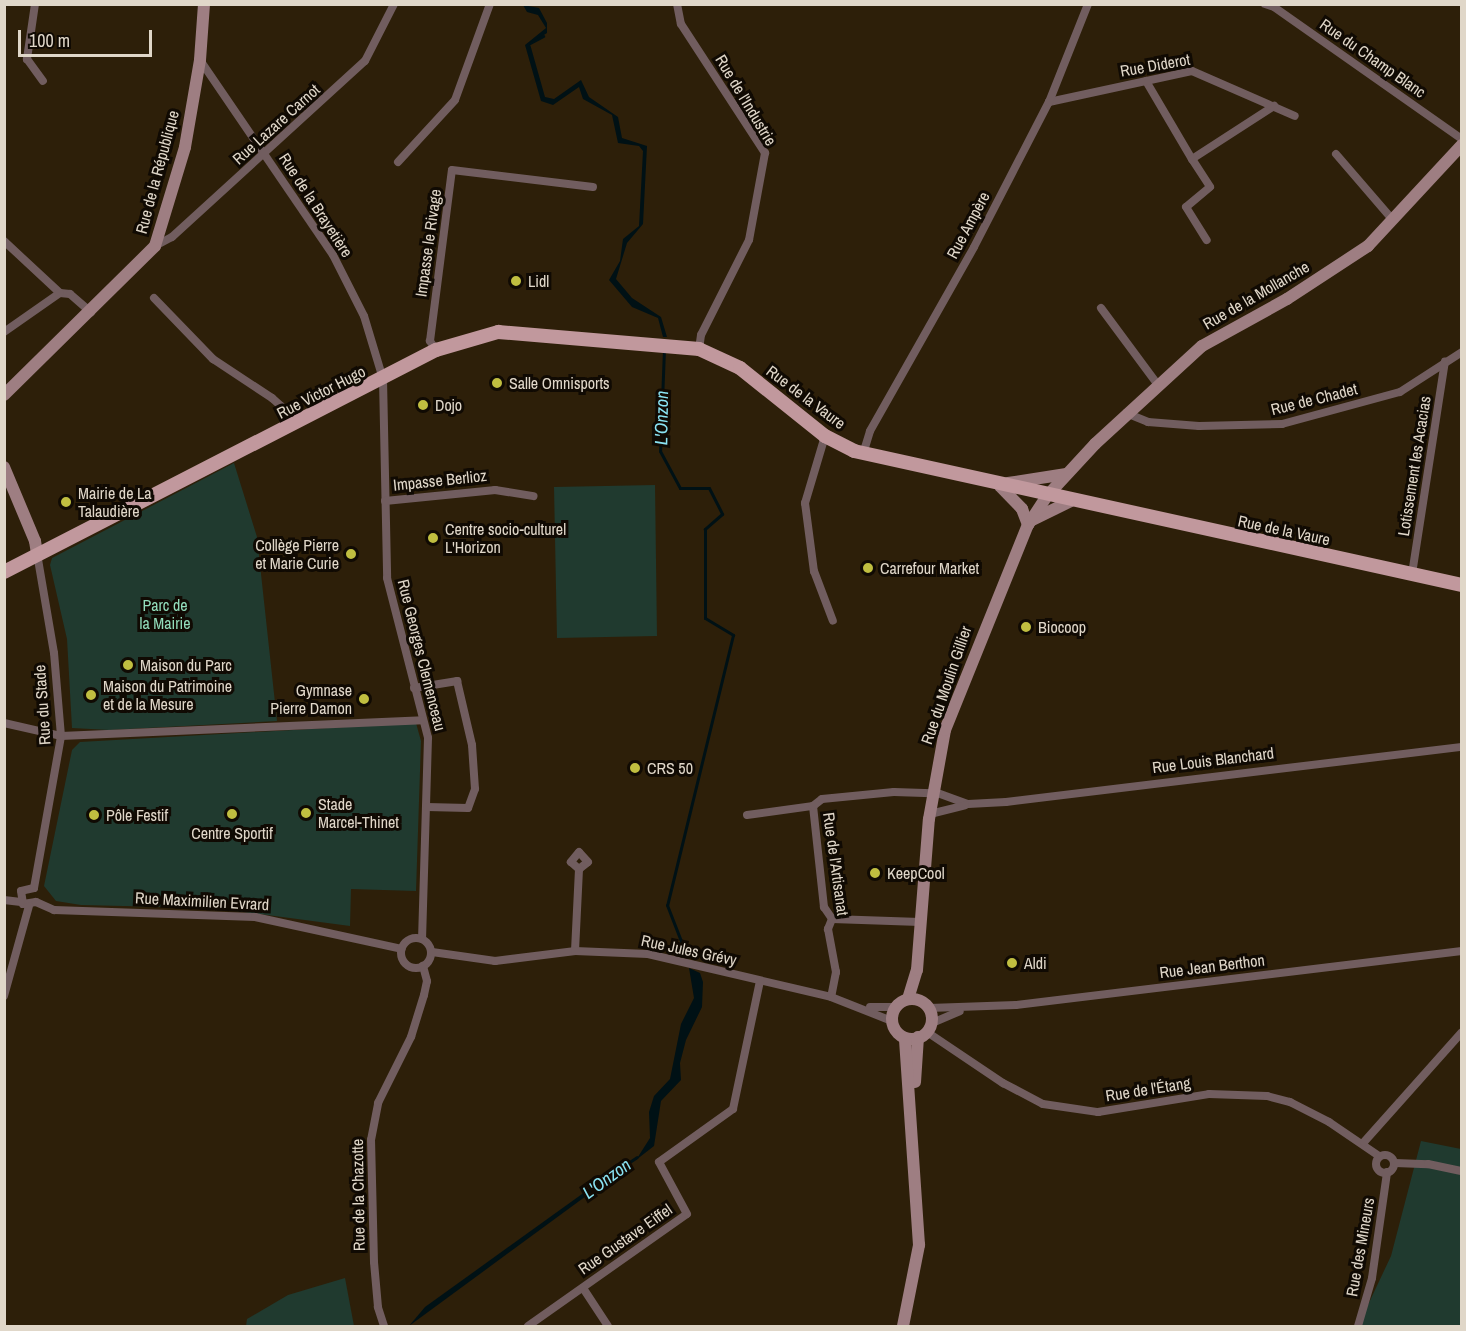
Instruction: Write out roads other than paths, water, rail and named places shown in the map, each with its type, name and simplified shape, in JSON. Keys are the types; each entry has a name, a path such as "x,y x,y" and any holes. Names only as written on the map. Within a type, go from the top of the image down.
{"main road":[{"name":"Rue de la République","path":"4,395 91,312 155,246 185,147 200,60 204,4"},
{"name":"Rue de la Mollanche","path":"1047,496 1126,414 1202,346 1287,299 1368,246 1461,145"},
{"name":"Rue Victor Hugo","path":"4,572 436,350 498,332 675,346"},
{"name":"Rue de la Vaure","path":"675,346 699,349 740,368 825,436 863,454 1461,585"},
{"path":"4,467 35,541 37,554"},
{"name":"Rue de la Vaure","path":"996,484 1066,474"},
{"path":"996,484 1022,509 1030,523 1071,501"},
{"name":"Rue du Moulin Gillier","path":"919,1002 917,970 932,792 945,730 962,681 1030,523 1047,496"},
{"path":"903,1326 919,1245 905,1038 892,1021 896,1006 919,1002 926,1031 912,1134"},
{"path":"905,1038 926,1031"}],"street":[{"path":"35,4 27,59 43,81"},
{"name":"Rue Lazare Carnot","path":"155,246 172,237 365,61 394,4"},
{"path":"398,162 455,100 490,4"},
{"name":"Rue de l'Industrie","path":"677,4 681,24 765,153 749,240 701,335 699,349"},
{"name":"Rue Ampère","path":"863,454 870,431 974,247 1049,102 1088,4"},
{"name":"Rue du Champ Blanc","path":"1265,4 1461,140"},
{"name":"Rue de la Brayetière","path":"200,60 333,255 364,316 383,379"},
{"name":"Rue Diderot","path":"1049,102 1192,71 1202,73 1295,116"},
{"path":"1146,81 1210,187 1186,207 1207,240"},
{"path":"1192,159 1274,106"},
{"path":"1336,154 1392,219"},
{"name":"Impasse le Rivage","path":"436,350 430,341 452,171 593,187"},
{"path":"4,241 60,293 70,294 91,312"},
{"path":"4,332 60,293"},
{"path":"154,298 213,359 281,406 288,426"},
{"path":"1101,308 1158,385"},
{"name":"Rue de Chadet","path":"1126,414 1148,422 1199,426 1282,424 1400,392 1461,352"},
{"name":"Lotissement les Acacias","path":"1412,574 1445,362"},
{"name":"Rue Georges Clemenceau","path":"383,379 389,596 428,738 422,939"},
{"path":"825,436 805,503 814,571 833,621"},
{"name":"Impasse Berlioz","path":"386,501 495,490 534,496"},
{"name":"Rue du Stade","path":"34,888 61,736 54,653 37,554"},
{"path":"414,688 457,681 472,745 475,789 468,808 427,807"},
{"path":"4,723 61,736 423,720"},
{"name":"Rue Louis Blanchard","path":"930,814 968,804 1461,747"},
{"name":"Rue de l'Artisanat","path":"747,815 813,806 822,799 894,792 932,792"},
{"name":"Rue Louis Blanchard","path":"932,792 968,804"},
{"name":"Rue de l'Artisanat","path":"813,806 824,907 832,919 828,929 836,972 831,997"},
{"path":"575,951 579,868"},
{"path":"4,996 8,972 28,903 23,888 34,888 38,896 28,903"},
{"name":"Rue Maximilien Evrard","path":"4,900 54,910 255,917 402,949"},
{"path":"832,919 921,922"},
{"path":"412,938 422,939 432,952 423,966 407,964 402,949 412,938"},
{"name":"Rue Jules Grévy","path":"432,952 495,961 575,951 648,954 866,1007"},
{"name":"Rue Jean Berthon","path":"966,1008 1461,951"},
{"name":"Rue de la Chazotte","path":"384,1326 378,1307 374,1262 371,1140 378,1103 411,1037 424,995 427,981 423,966"},
{"name":"Rue Gustave Eiffel","path":"528,1326 687,1214 659,1162 733,1109 760,981"},
{"path":"919,1002 966,1008"},
{"path":"866,1007 896,1006"},
{"path":"866,1007 892,1021"},
{"path":"926,1031 966,1008"},
{"name":"Rue de l'Étang","path":"926,1031 1003,1083 1059,1108 1113,1111 1209,1094 1248,1094 1290,1102 1364,1142 1379,1156 1392,1158 1395,1163"},
{"path":"1364,1142 1461,1032"},
{"name":"Rue de l'Étang","path":"1379,1156 1376,1160 1378,1169 1387,1172"},
{"path":"1387,1172 1395,1163 1428,1164 1461,1171"},
{"name":"Rue des Mineurs","path":"1358,1326 1374,1267 1387,1172"},
{"path":"582,1288 608,1326"}],"water":[{"path":"523,5 539,8 547,23 547,33 530,44 545,97 554,99 581,80 589,97 618,117 622,138 647,146 643,224 627,243 616,279 632,298 661,317 667,337 663,337 658,318 632,307 609,280 620,261 623,239 639,226 643,151 639,146 618,143 612,115 583,99 579,87 553,105 541,101 525,45 546,28 538,15 527,12"},
{"path":"689,968 700,973 703,982 702,1007 686,1040 680,1063 681,1080 661,1101 654,1146 636,1160 650,1138 649,1112 654,1096 670,1079 681,1024 694,998"},
{"path":"628,1161 627,1166 409,1326 425,1307"}],"waterway":[{"name":"L'Onzon","path":"530,43 543,36"},
{"name":"L'Onzon","path":"664,349 660,451 680,488 709,488 722,514 705,529 705,618 733,635 667,905 686,954"},
{"name":"L'Onzon","path":"625,1165 637,1157"}],"place":[{"name":"Lidl","path":"516,281"},
{"name":"Salle Omnisports","path":"497,383"},
{"name":"Dojo","path":"423,405"},
{"name":"Mairie de La Talaudière","path":"66,502"},
{"name":"Centre socio-culturel L'Horizon","path":"433,538"},
{"name":"Collège Pierre et Marie Curie","path":"351,554"},
{"name":"Carrefour Market","path":"868,568"},
{"name":"Biocoop","path":"1026,627"},
{"name":"Maison du Parc","path":"128,665"},
{"name":"Maison du Patrimoine et de la Mesure","path":"91,695"},
{"name":"Gymnase Pierre Damon","path":"364,699"},
{"name":"CRS 50","path":"635,768"},
{"name":"Stade Marcel-Thinet","path":"306,813"},
{"name":"Centre Sportif","path":"232,814"},
{"name":"Pôle Festif","path":"94,815"},
{"name":"KeepCool","path":"875,873"},
{"name":"Aldi","path":"1012,963"}],"park label":[{"name":"Parc de la Mairie","path":"165,614"}]}
